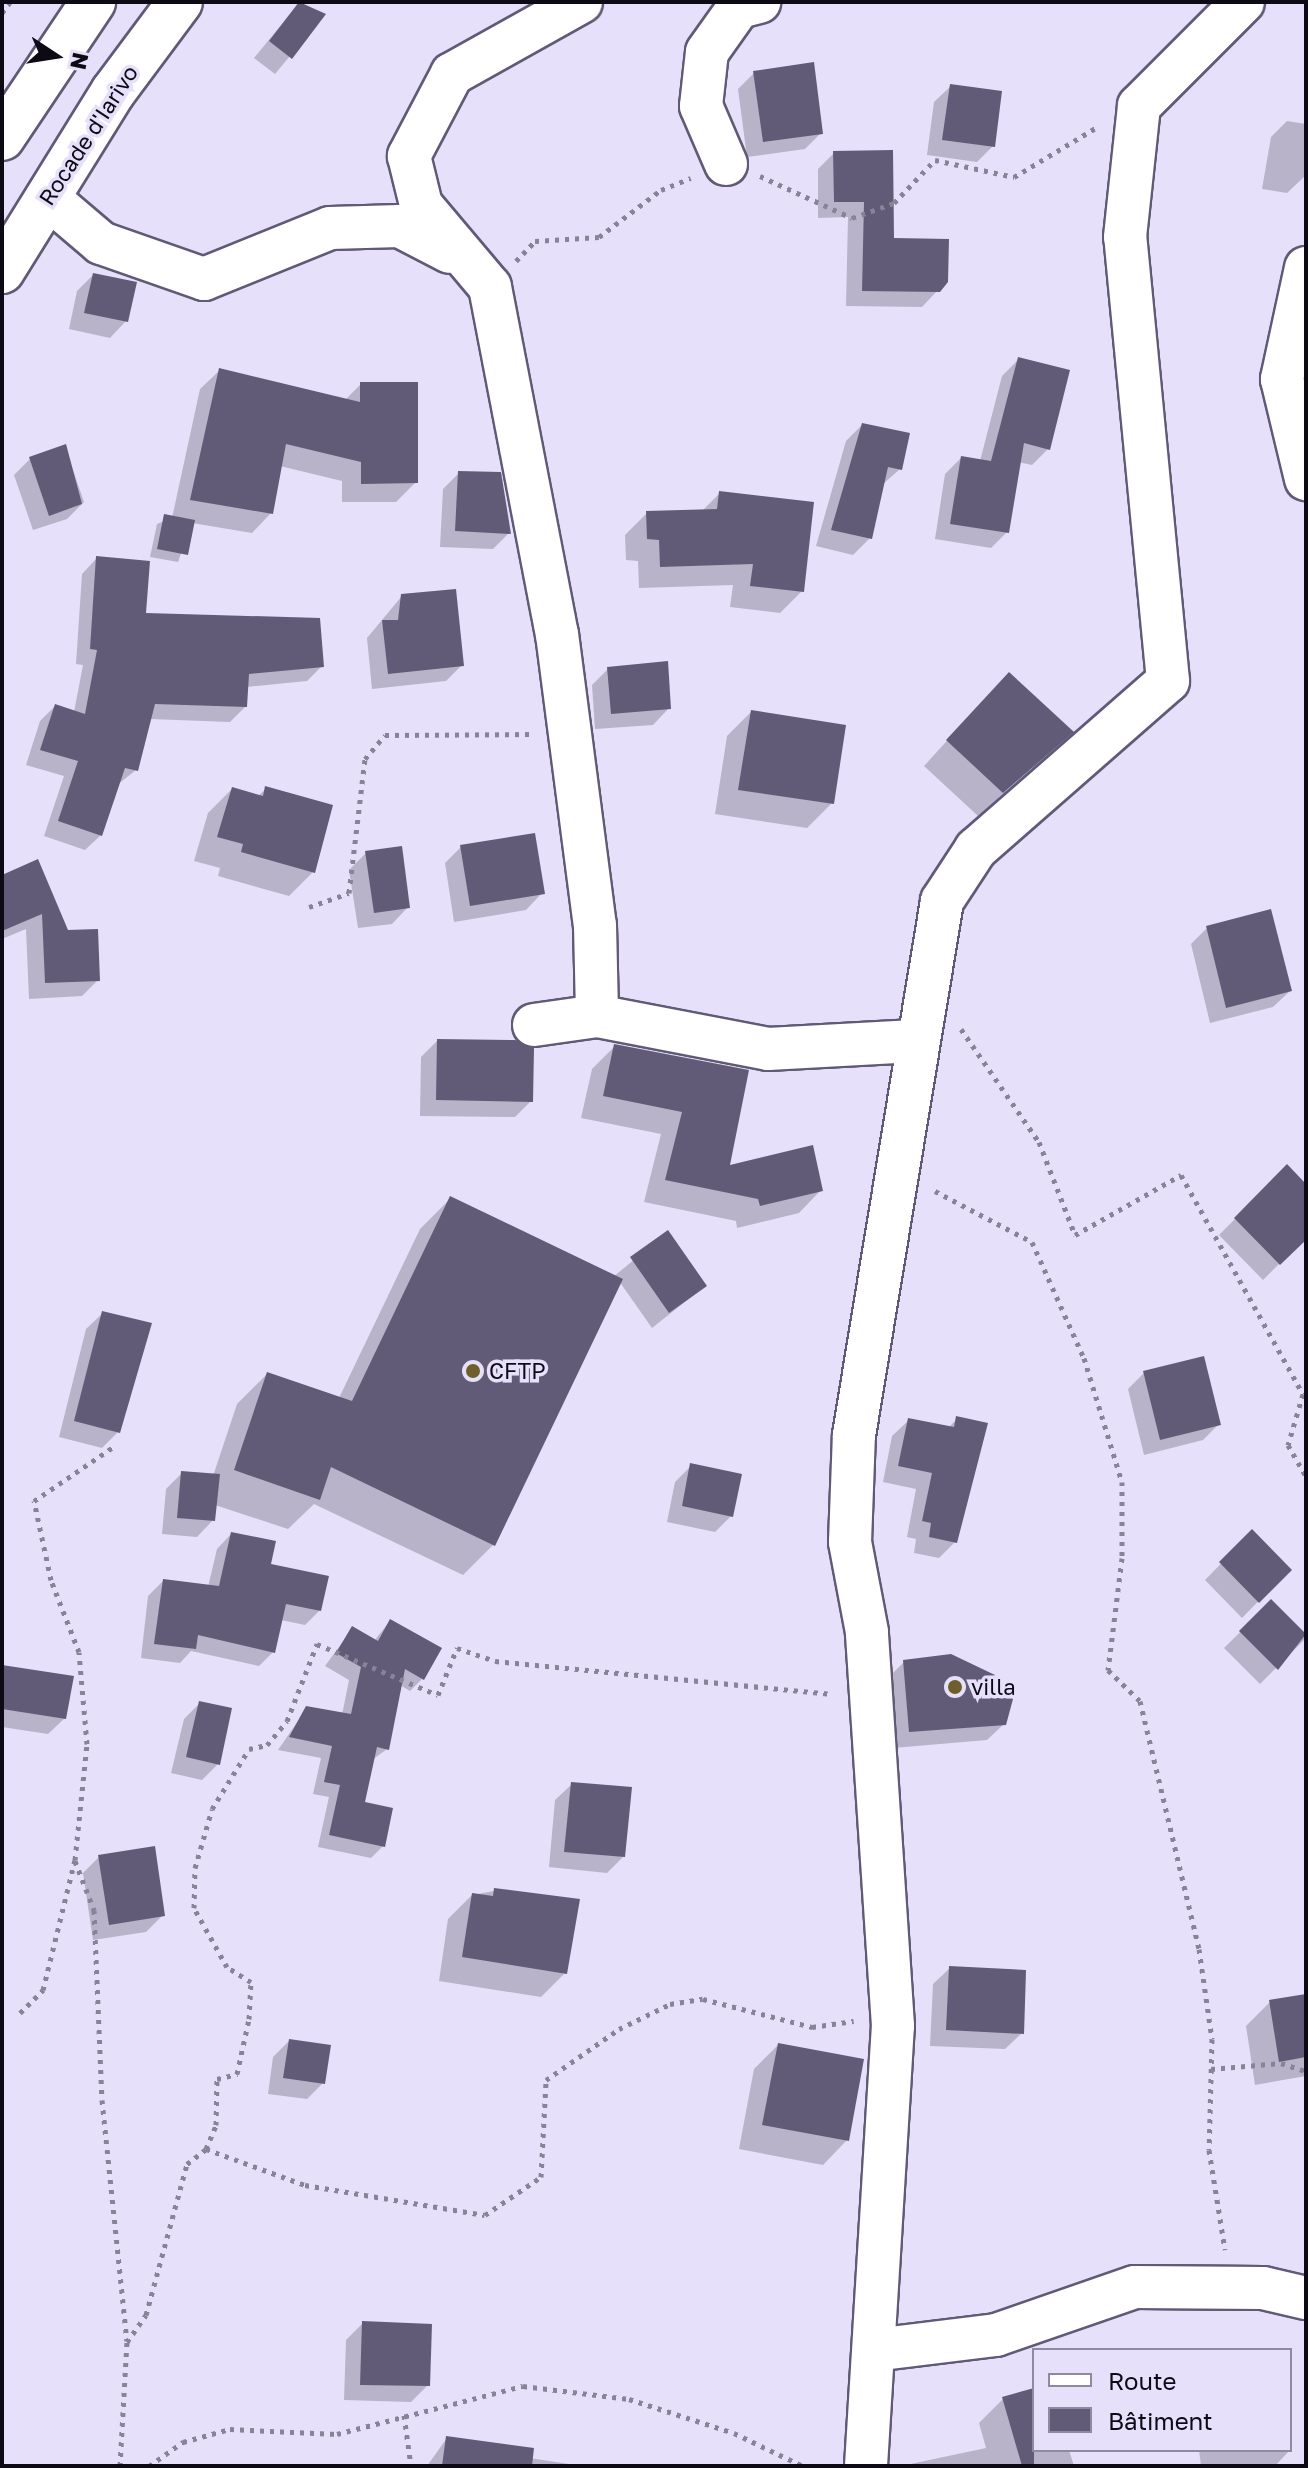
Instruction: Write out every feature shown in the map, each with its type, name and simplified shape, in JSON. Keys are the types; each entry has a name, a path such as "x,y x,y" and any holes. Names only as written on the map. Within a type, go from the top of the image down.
{"main road":[{"path":"2,138 93,2"},
{"name":"Rocade d'Iarivo","path":"2,271 47,197 180,2"}],"street":[{"path":"581,2 452,74 409,156 421,205 479,274 570,738 595,925 597,1016"},
{"path":"726,164 701,106 707,52 739,7 759,2"},
{"path":"866,2466 893,2026 887,1866 872,1779 869,1693 850,1542 854,1435 915,1041 942,901 976,849 1168,681 1125,237 1139,106 1243,2"},
{"path":"47,197 101,243 204,279 330,228 400,226 479,274"},
{"path":"1306,268 1282,379 1306,479"},
{"path":"534,1025 597,1016 768,1049 915,1041"},
{"path":"874,2350 996,2335 1135,2287 1229,2288 1306,2298"}],"path":[{"path":"2,13 10,2"},
{"path":"479,274 535,241 599,237 661,190 726,164 852,218 894,203 935,160 1014,177 1139,106"},
{"path":"309,907 349,893 365,759 385,735 570,738"},
{"path":"960,1029 1039,1142 1075,1235 1181,1175 1303,1394 1288,1445 1306,1476"},
{"path":"929,1187 1032,1242 1084,1358 1122,1482 1122,1558 1108,1670 1140,1701 1199,1949 1211,2069 1209,2150 1229,2288"},
{"path":"20,2013 43,1990 75,1860 87,1744 79,1652 51,1580 34,1501 116,1445"},
{"path":"127,2342 146,2315 187,2164 206,2149 216,2125 217,2079 237,2074 244,2056 251,1982 227,1967 194,1908 195,1868 212,1809 249,1749 267,1745 287,1721 317,1644 438,1695 457,1648 495,1661 869,1693"},
{"path":"75,1860 94,1910 102,2100 127,2342 120,2466"},
{"path":"206,2149 305,2185 485,2215 541,2177 546,2080 670,2004 703,1999 812,2027 851,2020 893,2026"},
{"path":"1211,2069 1281,2063 1306,2071"},
{"path":"149,2466 183,2442 230,2429 337,2434 523,2386 629,2399 734,2433 803,2466"},
{"path":"404,2415 411,2466"}],"building":[{"path":"299,2 326,14 292,59 269,41"},
{"path":"814,62 823,134 763,142 753,71"},
{"path":"950,84 1002,91 995,147 942,140"},
{"path":"893,150 894,238 949,239 948,282 940,292 862,291 864,202 834,202 833,151"},
{"path":"93,273 137,282 128,322 84,313"},
{"path":"1018,357 1070,370 1050,450 1024,443 1009,533 950,524 961,456 991,461"},
{"path":"219,368 360,402 360,382 418,382 418,483 361,484 361,462 286,444 273,514 190,500"},
{"path":"862,423 910,433 902,470 888,467 872,539 831,530"},
{"path":"66,444 82,504 49,516 29,457"},
{"path":"458,471 501,472 511,534 455,531"},
{"path":"719,491 814,502 804,592 750,586 753,564 660,567 659,540 647,539 646,511 717,509"},
{"path":"164,514 195,520 188,555 157,549"},
{"path":"96,556 150,561 146,613 320,618 324,667 249,674 247,707 155,704 138,771 125,768 102,836 58,821 78,761 40,750 55,704 85,714 97,650 90,649"},
{"path":"456,589 464,666 388,674 382,620 398,620 401,594"},
{"path":"668,661 671,709 611,714 607,667"},
{"path":"1009,672 1074,732 1003,793 946,740"},
{"path":"751,710 846,725 834,804 738,790"},
{"path":"265,786 333,805 315,873 241,852 243,844 217,837 232,787 263,796"},
{"path":"535,833 545,894 470,906 460,845"},
{"path":"402,846 410,908 374,913 365,851"},
{"path":"38,859 68,930 98,929 100,981 45,983 42,914 2,931 2,875"},
{"path":"1271,909 1292,991 1226,1008 1206,926"},
{"path":"437,1039 515,1040 534,1048 533,1102 436,1100"},
{"path":"614,1044 749,1070 730,1165 813,1145 823,1191 760,1206 758,1199 665,1180 682,1112 603,1096"},
{"path":"1287,1164 1306,1184 1306,1240 1280,1265 1234,1218"},
{"name":"CFTP","path":"450,1196 623,1279 495,1546 331,1467 320,1500 234,1470 267,1372 352,1401"},
{"path":"668,1230 707,1286 669,1313 630,1257"},
{"path":"102,1311 152,1323 120,1433 74,1421"},
{"path":"1204,1356 1221,1425 1160,1440 1143,1371"},
{"path":"956,1416 988,1423 957,1543 929,1537 931,1523 922,1521 932,1473 898,1466 908,1418 954,1427"},
{"path":"690,1463 742,1474 733,1517 682,1506"},
{"path":"181,1471 220,1474 215,1521 177,1518"},
{"path":"1252,1529 1292,1570 1259,1603 1219,1562"},
{"path":"231,1532 276,1541 271,1564 329,1576 321,1611 286,1604 275,1653 198,1635 196,1649 154,1644 163,1579 219,1586"},
{"path":"1271,1599 1306,1634 1278,1670 1239,1631"},
{"path":"390,1619 442,1648 424,1680 405,1669 389,1750 377,1747 365,1802 393,1808 385,1847 329,1835 340,1785 324,1782 332,1746 289,1737 306,1706 351,1714 361,1667 336,1653 352,1626 378,1641"},
{"name":"villa","path":"951,1654 995,1675 1013,1699 1006,1725 909,1732 903,1660"},
{"path":"2,1665 74,1676 66,1719 2,1709"},
{"path":"199,1701 232,1708 220,1765 186,1757"},
{"path":"571,1782 632,1787 625,1857 564,1852"},
{"path":"155,1846 165,1916 109,1925 98,1855"},
{"path":"494,1888 580,1899 567,1974 462,1957 472,1893 493,1896"},
{"path":"949,1966 1026,1970 1024,2034 946,2030"},
{"path":"1306,1994 1306,2057 1279,2062 1269,2000"},
{"path":"289,2039 331,2045 325,2084 283,2078"},
{"path":"778,2043 864,2059 849,2141 762,2125"},
{"path":"362,2321 432,2324 430,2386 360,2385"},
{"path":"1032,2389 1034,2466 1022,2466 1002,2397"},
{"path":"446,2436 534,2448 532,2466 442,2466"}],"place":[{"name":"CFTP","path":"473,1371"},
{"name":"villa","path":"955,1687"}]}
